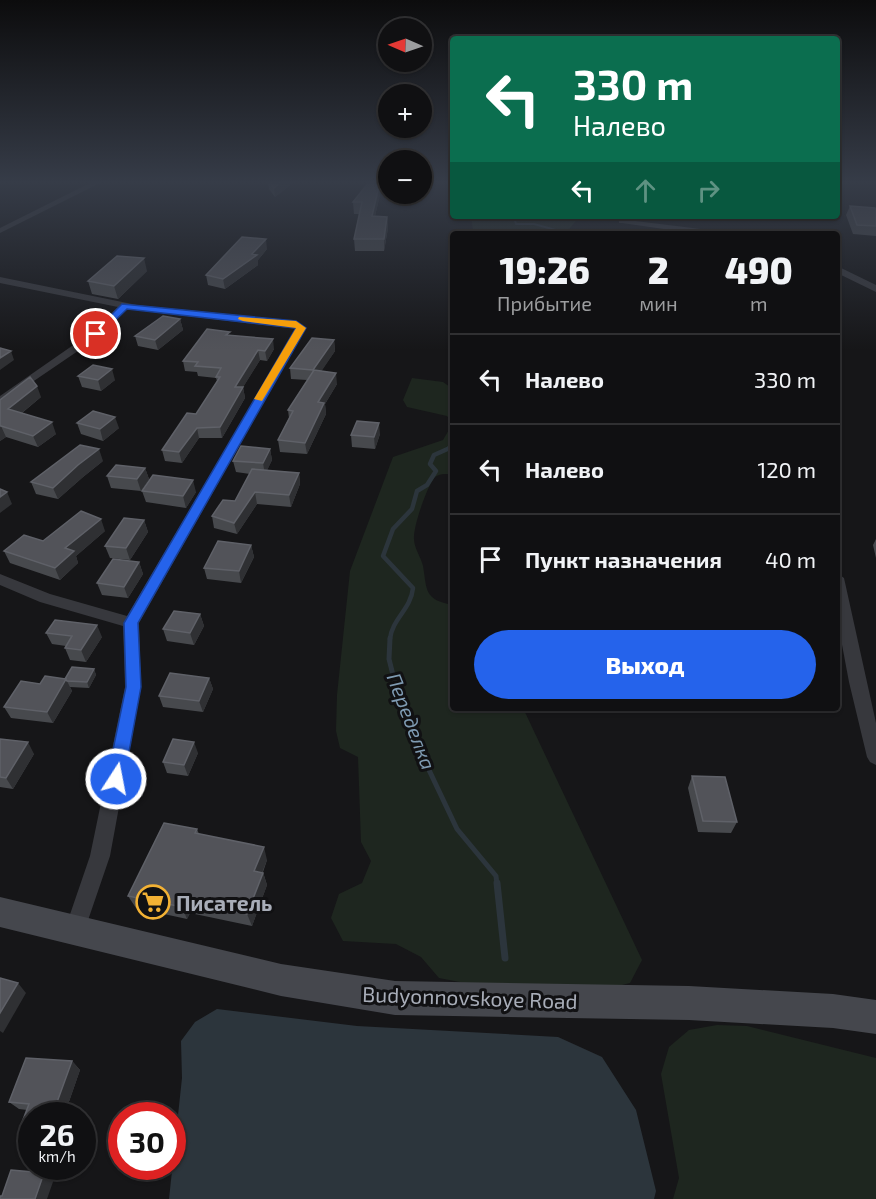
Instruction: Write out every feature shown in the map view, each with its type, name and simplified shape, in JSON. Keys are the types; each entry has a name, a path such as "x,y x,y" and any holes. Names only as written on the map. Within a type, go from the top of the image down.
{"main road":[{"name":"Budyonnovskoye Road","path":"0,912 281,980 394,998 689,1002 833,1011 876,1017"}],"street":[{"path":"840,271 876,289"},
{"path":"0,280 125,306 296,324 301,328 131,623 133,687 100,856 75,929"},
{"path":"0,401 96,334 125,306"},
{"path":"0,579 45,598 131,623"},
{"path":"840,594 857,682 876,757"}],"shaded area":[{"path":"412,378 443,382 450,387 450,420 447,416 407,407 403,400"},
{"path":"450,428 450,474 439,475 432,482 418,516 414,539 429,593 437,600 450,604 450,711 524,711 642,960 630,983 602,990 521,994 439,978 421,957 396,944 343,941 331,918 339,894 362,883 371,861 361,842 358,757 340,748 336,731 337,695 350,571 393,457 443,440"},
{"path":"217,1009 357,1026 558,1037 602,1057 636,1110 656,1191 654,1199 169,1199 171,1180 186,1180 186,1102 179,1102 182,1078 181,1041 195,1022"},
{"path":"717,1025 747,1026 876,1058 876,1199 673,1199 679,1178 661,1074 669,1047 689,1030"}],"building":[{"path":"241,238 266,239 252,254 257,255 223,279 206,275"},
{"path":"384,238 384,239 354,239"},
{"path":"117,256 144,258 114,286 88,281"},
{"path":"163,316 180,319 155,340 135,336"},
{"path":"207,329 230,332 226,335 273,339 265,351 258,350 235,387 243,387 220,427 197,428 179,452 162,450 187,413 196,414 220,377 216,377 221,368 195,366 198,362 183,361"},
{"path":"312,338 334,340 313,370 290,368"},
{"path":"0,348 11,351 0,358"},
{"path":"93,365 112,369 98,380 78,376"},
{"path":"314,370 336,373 318,402 324,403 305,443 278,440 293,411 288,410"},
{"path":"30,377 37,386 8,409 52,422 33,436 0,426 0,400"},
{"path":"93,411 115,417 100,429 77,423"},
{"path":"357,421 379,423 374,437 351,435"},
{"path":"80,445 99,449 53,488 31,482"},
{"path":"241,446 270,449 263,463 233,461"},
{"path":"116,465 145,468 137,479 107,476"},
{"path":"252,469 299,473 289,495 255,492 234,523 212,516 223,500 235,501"},
{"path":"153,475 193,480 183,496 142,491"},
{"path":"0,489 7,492 0,497"},
{"path":"81,511 101,519 65,548 74,551 55,568 4,551 24,535 43,541"},
{"path":"124,518 144,520 126,548 105,546"},
{"path":"218,541 251,545 239,571 204,568"},
{"path":"113,559 139,562 124,587 97,583"},
{"path":"174,611 200,614 190,633 163,629"},
{"path":"55,620 97,625 81,650 65,648 72,636 46,633"},
{"path":"72,667 94,669 87,682 67,681 65,679"},
{"path":"170,673 209,678 199,701 159,696"},
{"path":"45,676 66,679 47,712 4,707 21,681 40,684"},
{"path":"0,739 28,742 6,778 0,777"},
{"path":"173,739 194,742 184,765 163,762"},
{"path":"692,776 725,777 737,822 703,821"},
{"path":"164,823 197,829 195,833 264,847 254,871 263,873 247,914 184,901 182,907 128,896"},
{"path":"0,978 18,983 0,1013"},
{"path":"26,1058 72,1061 57,1102 9,1102"},
{"path":"11,1170 18,1171 18,1180 42,1180 35,1199 0,1199"}],"waterway":[{"name":"Переделка","path":"390,639 394,626 409,602 413,588 383,556 393,529 412,509 417,491 427,485 436,471 430,464 434,455 450,448"},
{"name":"Переделка","path":"390,638 389,659 395,683 429,770 457,829 496,876 497,885"},
{"name":"Переделка","path":"497,883 505,958"}],"slow traffic":[{"path":"243,319 301,326 259,399"}],"place":[{"name":"Писатель","path":"153,902"}],"route":[{"path":"96,334 125,306 301,326 131,623 133,687 116,779"}]}
